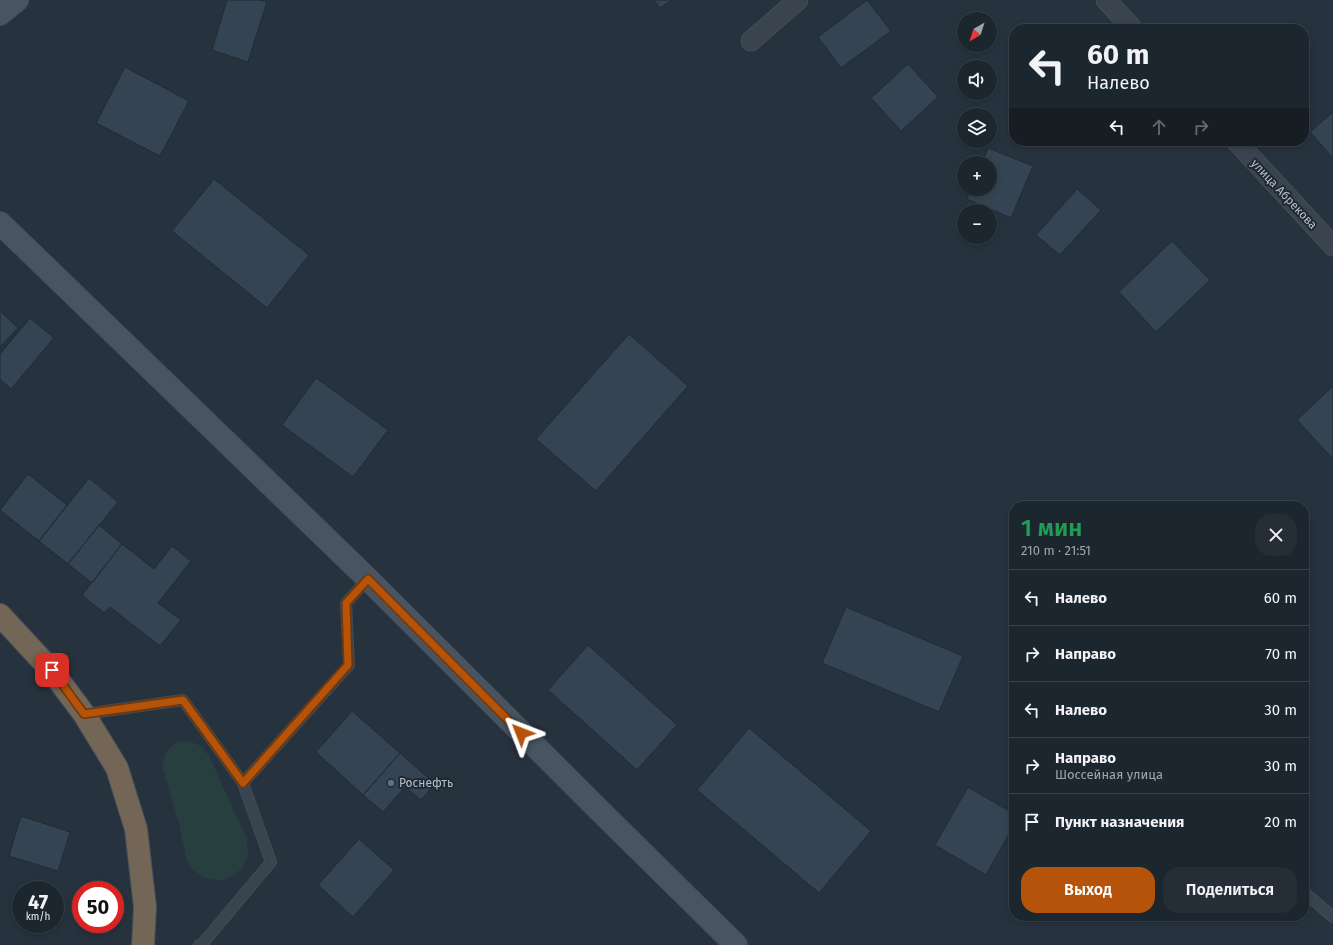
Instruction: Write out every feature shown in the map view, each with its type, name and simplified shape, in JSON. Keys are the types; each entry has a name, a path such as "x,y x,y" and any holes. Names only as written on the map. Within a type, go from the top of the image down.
{"highway":[{"path":"0,614 52,670 84,714 117,768 136,829 145,907 143,945"}],"main road":[{"path":"0,14 17,0"},
{"path":"0,222 368,579 598,810 736,945"}],"street":[{"path":"751,41 798,0"},
{"path":"1106,0 1128,24"},
{"name":"улица Абрекова","path":"1241,146 1331,241"}],"lane":[{"path":"243,783 348,665 346,603 368,579"},
{"path":"84,714 183,700 243,783 271,862 203,943 199,945"},
{"path":"1309,896 1333,917"}],"green space":[{"path":"189,741 201,746 209,756 247,839 248,854 243,867 233,876 220,881 205,878 193,870 186,858 179,824 162,765 166,752 176,742"}],"building":[{"path":"227,0 260,0 267,2 248,62 212,50"},
{"path":"654,0 672,0 660,8"},
{"path":"867,0 891,31 841,68 818,37"},
{"path":"908,64 938,97 901,131 871,98"},
{"path":"125,67 189,101 160,156 96,123"},
{"path":"1333,112 1333,158 1310,132"},
{"path":"988,148 1033,166 1011,218 997,212 997,204 979,204 967,199 968,196 997,196 997,156 985,156"},
{"path":"214,179 309,255 267,308 172,231"},
{"path":"1077,189 1101,210 1060,255 1036,235"},
{"path":"1172,241 1210,280 1156,332 1119,292"},
{"path":"0,311 18,328 0,347"},
{"path":"30,318 54,338 11,389 0,379 0,354"},
{"path":"629,334 688,386 596,491 536,439"},
{"path":"316,378 388,430 353,477 282,425"},
{"path":"1333,386 1333,459 1297,420"},
{"path":"28,474 67,505 39,541 0,510"},
{"path":"89,478 118,502 68,564 39,541"},
{"path":"99,525 122,544 92,583 68,564"},
{"path":"122,544 154,569 172,546 191,561 158,603 181,620 160,646 110,607 104,613 82,595"},
{"path":"846,607 963,656 939,712 822,663"},
{"path":"588,645 677,725 637,770 548,690"},
{"path":"352,711 400,753 363,795 316,752"},
{"path":"749,728 871,831 819,893 697,790"},
{"path":"400,753 435,784 421,800 405,787 383,812 363,795"},
{"path":"968,787 1009,811 1009,834 986,875 935,845"},
{"path":"21,816 70,832 58,871 9,856"},
{"path":"359,839 394,870 353,917 318,885"}],"place":[{"name":"Роснефть","path":"391,783"}],"route":[{"path":"52,670 84,714 183,700 243,783 348,665 346,603 368,579 521,733"}]}
